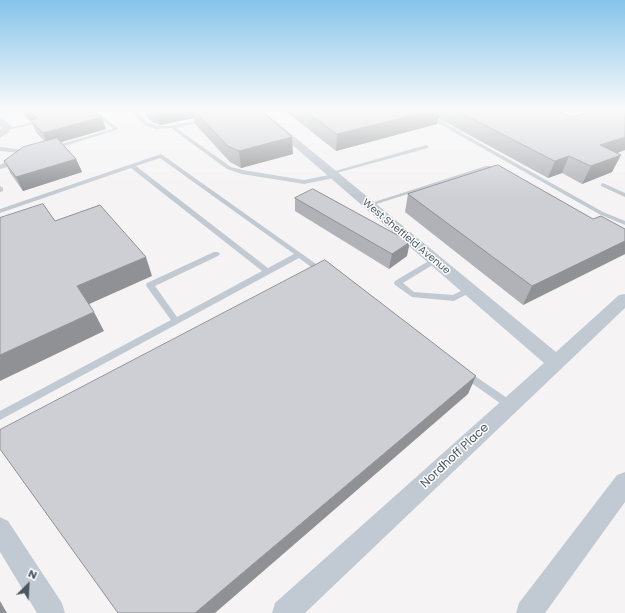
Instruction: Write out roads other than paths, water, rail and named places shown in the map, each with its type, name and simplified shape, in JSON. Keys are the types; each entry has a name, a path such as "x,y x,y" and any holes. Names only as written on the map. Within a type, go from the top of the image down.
{"street":[{"name":"West Sheffield Avenue","path":"290,139 468,290 556,362"},
{"name":"Nordhoff Place","path":"285,613 625,299"},
{"path":"529,613 625,483"},
{"path":"0,529 52,613"}],"lane":[{"path":"46,150 85,139"},
{"path":"188,139 229,168 242,172 304,182 426,147"},
{"path":"468,139 601,213 625,223"},
{"path":"0,149 32,152"},
{"path":"0,167 25,152"},
{"path":"0,211 161,156 330,277"},
{"path":"132,166 268,271"},
{"path":"368,205 488,167 508,179"},
{"path":"603,185 625,195"},
{"path":"176,321 150,285 216,254"},
{"path":"0,416 298,254"},
{"path":"435,261 398,283 412,294 454,298 468,290"},
{"path":"458,369 510,405"}]}
